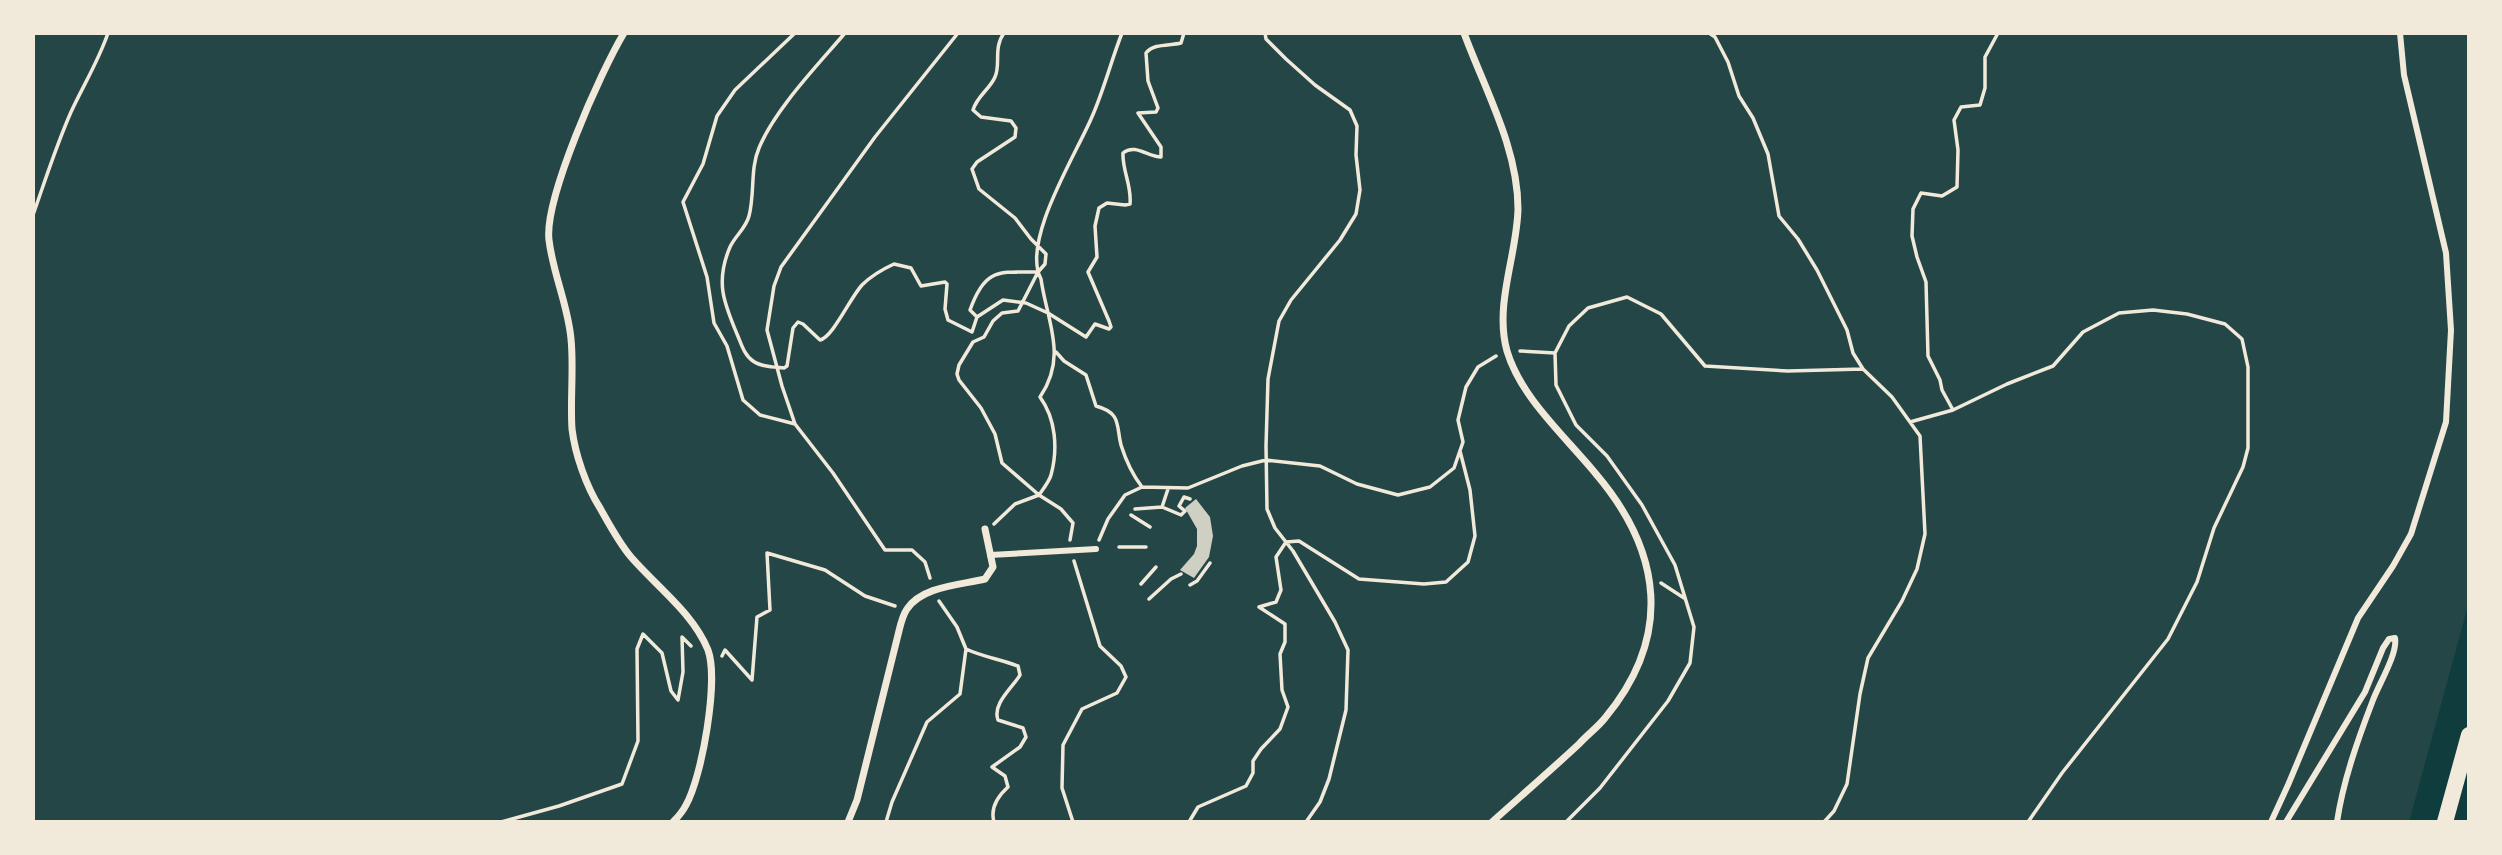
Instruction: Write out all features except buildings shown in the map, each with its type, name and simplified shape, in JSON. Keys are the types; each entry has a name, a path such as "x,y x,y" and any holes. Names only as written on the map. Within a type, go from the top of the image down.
{"highway":[{"path":"2445,822 2469,735"}],"street":[{"path":"624,33 606,63 566,166 550,221 549,240 571,340 572,429 578,457 598,505 629,554 698,630 709,652 713,670 706,733 697,775 685,808 673,822"},
{"path":"1464,33 1502,127 1516,180 1518,211 1502,334 1513,370 1532,398 1613,495 1642,550 1650,576 1653,614 1648,635 1625,689 1605,718 1492,822"},
{"path":"2271,822 2358,618 2411,534 2446,422 2451,330 2446,253 2404,75 2400,33"},
{"path":"848,822 857,800 906,610 925,593 985,579 993,567 985,529"},
{"path":"990,555 1096,549"},
{"path":"2286,822 2365,692 2383,648 2389,639 2395,638 2394,653 2366,719 2340,802 2337,822"}],"path":[{"path":"33,215 69,117 89,73 102,53 108,33"},
{"path":"795,33 735,90 717,116 704,164 683,202 707,277 714,323 727,346 743,400 760,415 795,424"},
{"path":"845,33 771,125 759,149 753,171 755,183 748,219 730,248 722,287 724,306 745,352 754,362 784,368 789,363 794,325 798,322 803,324 820,340 828,337 847,304 862,285 894,264 911,268 921,286 945,282 945,309 948,320 972,332 977,317 1003,300 1021,303 1048,313 1086,337 1095,324 1109,329 1111,327 1088,272 1097,257 1095,226 1099,208 1107,203 1130,204 1130,189 1123,159 1123,153 1127,149 1132,148 1161,157 1161,147 1138,113 1156,112 1158,108 1148,81 1146,53 1156,46 1181,43 1184,33"},
{"path":"886,822 927,722 960,694 966,649 957,627 936,597 925,562 912,550 885,550 833,473 795,424 767,330 774,286 781,267 958,33"},
{"path":"1004,33 996,57 996,75 975,102 973,110 981,117 1011,121 1016,128 1016,137 977,162 972,169 979,189 1015,218 1046,254 1045,264 1018,311 1002,313 993,321 984,337 969,346 957,374 995,434 1002,463 1039,495 1061,509 1073,523 1071,550 1100,646 1121,666 1126,677 1117,693 1082,709 1063,745 1062,788 1073,822"},
{"path":"985,529 1000,520 1016,504 1039,495 1050,478 1054,433 1049,410 1040,397 1052,378 1056,351 1038,272 1037,245 1049,208 1093,116 1122,33"},
{"path":"1265,33 1266,38 1286,59 1315,85 1350,110 1357,126 1356,155 1360,190 1356,214 1340,240 1290,300 1279,321 1268,379 1266,509 1275,528 1335,622 1348,650 1346,710 1332,768 1320,802 1306,822"},
{"path":"1709,33 1715,37 1728,62 1739,96 1753,118 1768,154 1779,216 1798,239 1817,270 1847,330 1853,354 1863,369 1892,397 1920,436 1925,534 1917,569 1902,601 1868,658 1847,784 1834,811 1824,822"},
{"path":"1953,410 1928,356 1926,282 1912,236 1913,209 1921,193 1942,196 1957,187 1958,150 1954,120 1961,107 1980,105 1985,89 1985,57 1998,33"},
{"path":"977,317 970,310 981,285 991,277 1003,272 1038,272"},
{"path":"1566,822 1609,777 1668,701 1690,663 1694,627 1675,565 1642,505 1607,456 1576,425 1556,385 1555,354 1569,326 1588,307 1628,297 1661,314 1705,366 1788,371 1863,369"},
{"path":"1910,422 1953,410 2053,366 2083,332 2119,313 2152,310 2188,314 2225,324 2242,340 2248,367 2248,448 2243,467 2214,528 2197,582 2168,639 2062,773 2028,822"},
{"path":"1096,549 1108,519 1125,495 1142,486 1188,488 1242,466 1266,460 1320,466 1357,484 1398,495 1430,487 1454,468 1463,442 1458,420 1466,387 1478,367 1508,350 1555,354"},
{"path":"1056,351 1086,375 1096,406 1106,409 1119,425 1120,443 1130,471 1142,486"},
{"path":"1286,542 1299,541 1359,579 1424,584 1446,582 1468,562 1475,536 1470,490 1460,451"},
{"path":"1162,507 1168,489"},
{"path":"1135,509 1162,507 1181,515 1185,511 1179,506 1184,497 1189,499"},
{"path":"1131,515 1150,527"},
{"path":"1189,822 1198,807 1246,786 1253,773 1253,761 1280,729 1288,707 1282,690 1280,654 1285,642 1285,624 1259,607 1276,602 1281,590 1276,557 1286,542"},
{"path":"1119,547 1146,547"},
{"path":"1189,586 1197,581 1210,562"},
{"path":"1141,584 1156,567"},
{"path":"1149,599 1171,579 1181,574"},
{"path":"1650,576 1686,599"},
{"path":"966,649 986,658 1018,666 1020,675 1013,688 1000,702 995,715 998,720 1023,728 1026,737 1020,747 992,767 1005,776 1008,787 998,796 992,815 994,822"}],"shaded area":[{"path":"33,33 2469,33 2469,602 2409,822 33,822"}]}
